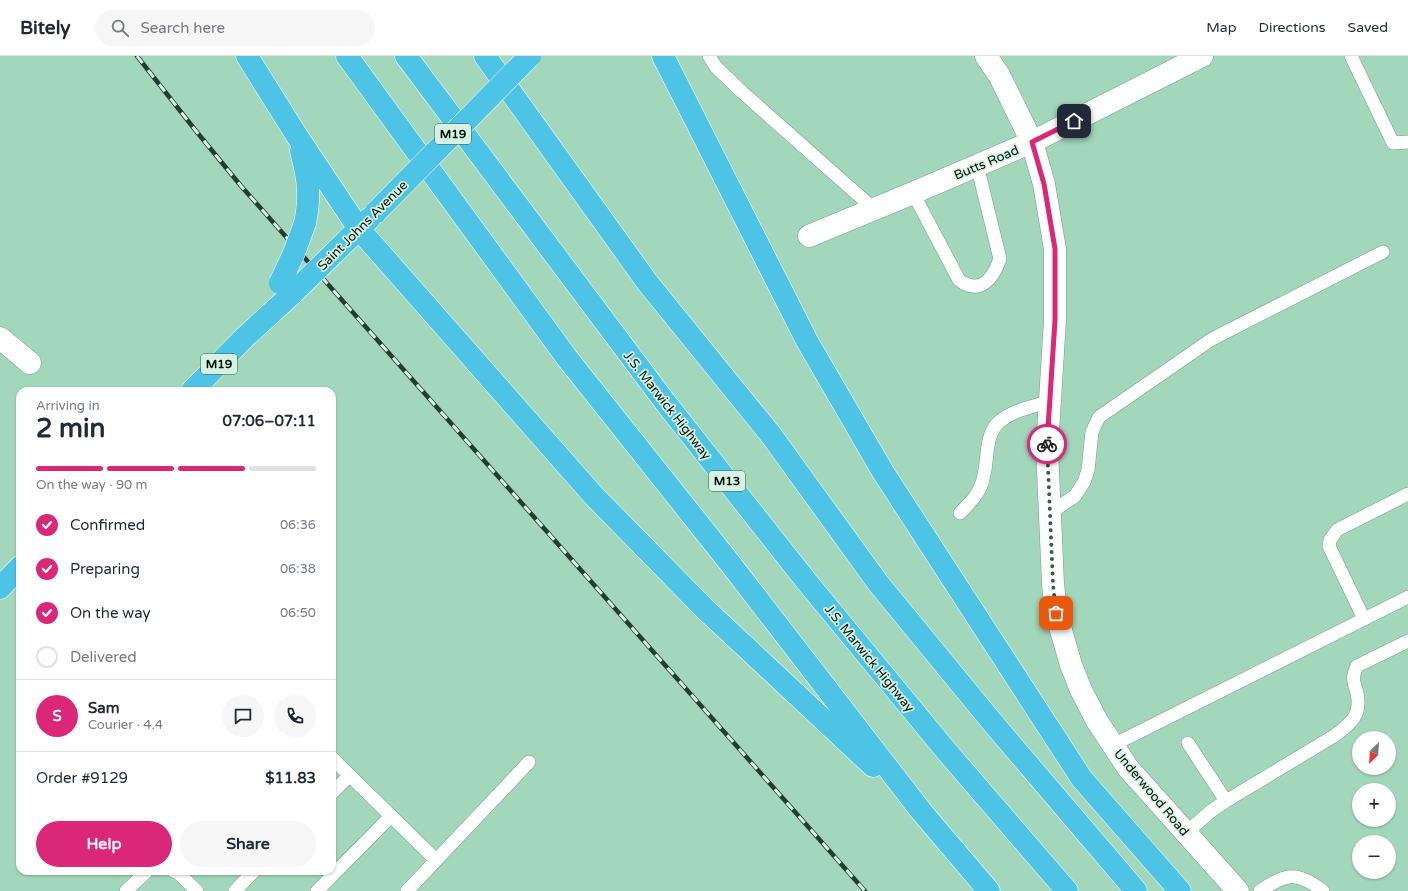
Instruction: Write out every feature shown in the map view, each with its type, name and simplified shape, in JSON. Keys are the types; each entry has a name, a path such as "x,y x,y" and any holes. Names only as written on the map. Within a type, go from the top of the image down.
{"highway":[{"path":"247,56 297,136 359,229 594,496 705,608 921,810"},
{"path":"347,56 567,358 729,562 921,810 989,891"},
{"name":"J.S. Marwick Highway","path":"406,56 665,402 807,582 948,753 1067,891"},
{"path":"486,56 647,282 771,435 878,583 997,728 1136,891"},
{"name":"Saint Johns Avenue","path":"196,387 245,337 285,289 336,251 530,56"},
{"path":"663,56 807,341 883,472 1082,779 1180,891"},
{"path":"285,289 294,253 305,223 308,209 308,182 297,136"},
{"path":"0,588 16,571"}],"street":[{"name":"Underwood Road","path":"986,56 999,75 1032,142 1044,184 1055,249 1055,320 1047,448 1053,584 1056,613 1070,665 1097,721 1128,768 1238,891"},
{"name":"Butts Road","path":"809,236 913,194 1032,142 1202,56"},
{"path":"0,338 30,363"}],"lane":[{"path":"709,56 716,67 742,92 874,209"},
{"path":"1351,56 1393,143 1408,142"},
{"path":"913,194 959,280 966,285 974,287 982,284 989,280 995,272 1000,259 977,165"},
{"path":"1050,513 1076,496 1084,482 1088,470 1092,432 1099,417 1212,339 1383,252"},
{"path":"960,513 975,498 980,487 984,476 991,433 998,423 1016,412 1050,401"},
{"path":"1364,619 1329,546 1330,540 1337,530 1408,494"},
{"path":"1112,745 1408,598"},
{"path":"1186,833 1211,811 1226,801 1334,736 1346,727 1355,719 1358,708 1357,694 1353,683 1357,666 1408,641"},
{"path":"1188,743 1226,801"},
{"path":"336,762 436,860"},
{"path":"407,891 529,762"},
{"path":"336,789 349,776"},
{"path":"336,872 391,816"},
{"path":"126,891 143,875"},
{"path":"180,875 197,891"},
{"path":"235,891 250,875"},
{"path":"317,891 333,875"},
{"path":"1260,891 1274,882 1287,877 1299,877 1312,882 1323,891"}],"railway":[{"path":"137,56 241,186 865,891"}],"way so far":[{"path":"1047,444 1053,584 1056,613"}],"route":[{"path":"1047,444 1055,320 1055,249 1044,184 1032,142 1074,121"}]}
